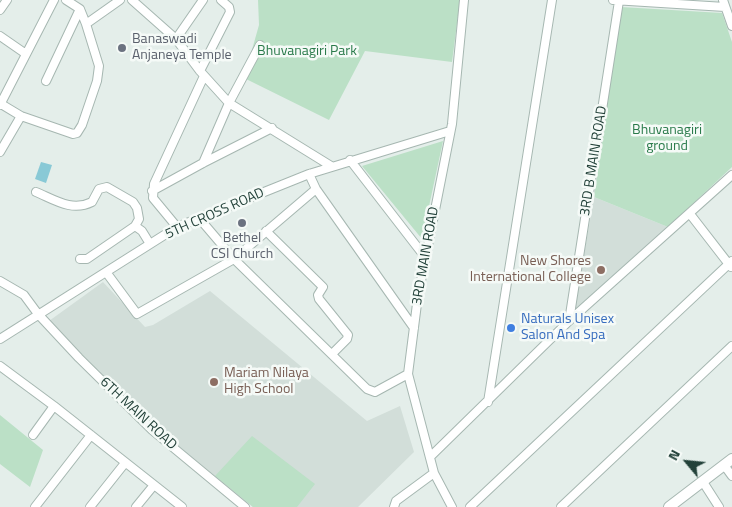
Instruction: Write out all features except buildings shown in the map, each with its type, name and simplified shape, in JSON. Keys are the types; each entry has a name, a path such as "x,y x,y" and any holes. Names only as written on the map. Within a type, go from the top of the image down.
{"street":[{"path":"0,10 7,0"},
{"path":"54,0 0,104 21,116 73,134 77,133 82,125 98,80 98,66 80,9 66,0"},
{"path":"86,24 120,0"},
{"path":"132,0 176,40 202,73 230,103 331,166"},
{"path":"176,40 203,0"},
{"path":"177,227 153,198 152,192 230,12 229,7 220,0"},
{"name":"3RD MAIN ROAD","path":"452,507 434,473 408,374 425,256 450,131 464,0"},
{"path":"488,402 552,0"},
{"path":"613,0 724,3 732,26"},
{"name":"3RD B MAIN ROAD","path":"569,321 618,1"},
{"path":"46,81 80,9"},
{"path":"0,36 26,54"},
{"path":"203,163 230,103 260,45"},
{"path":"0,152 21,116"},
{"path":"152,192 203,163 272,128"},
{"name":"5TH CROSS ROAD","path":"0,339 177,227 331,166 450,131"},
{"path":"350,160 425,256"},
{"path":"309,174 316,189 414,328"},
{"path":"430,458 569,321 732,175"},
{"path":"36,192 63,204 81,206 92,202 98,189 107,187 134,202 139,219 134,226 87,259 80,258"},
{"path":"106,272 137,314 234,259 316,189"},
{"path":"470,507 731,265 690,214"},
{"path":"199,218 234,259 371,392 375,392 408,374"},
{"path":"134,226 142,231 150,244"},
{"path":"266,231 323,287 318,296 319,299 348,335 347,339 332,354"},
{"name":"6TH MAIN ROAD","path":"0,281 24,295 38,314 78,358 152,430 245,507"},
{"path":"561,507 732,346"},
{"path":"0,366 182,507"},
{"path":"33,435 54,406"},
{"path":"35,507 91,436"},
{"path":"674,506 728,462 732,476"},
{"path":"90,507 125,463"},
{"path":"394,507 396,501 434,473"},
{"path":"703,482 719,507"},
{"path":"136,507 154,485"}],"shaded area":[{"name":"New Shores International College","path":"594,197 668,227 574,313"},
{"name":"Mariam Nilaya High School","path":"103,282 145,327 153,325 210,291 367,421 400,406 414,452 358,507 253,507 149,422 49,321"}],"green space":[{"name":"Bhuvanagiri Park","path":"258,0 460,0 452,62 365,51 329,120 244,78 259,25"},
{"name":"Bhuvanagiri ground","path":"621,7 722,13 732,42 732,167 668,227 594,197"},
{"path":"443,141 422,239 362,166"},
{"path":"0,415 43,450 30,487 0,464"},
{"path":"252,436 315,484 297,507 253,507 215,476"}],"water":[{"path":"41,162 52,165 46,183 35,179"}],"place":[{"name":"Banaswadi Anjaneya Temple","path":"122,48"},
{"name":"Bethel CSI Church","path":"242,223"},
{"name":"New Shores International College","path":"601,270"},
{"name":"Naturals Unisex Salon And Spa","path":"511,328"},
{"name":"Mariam Nilaya High School","path":"214,382"}]}
